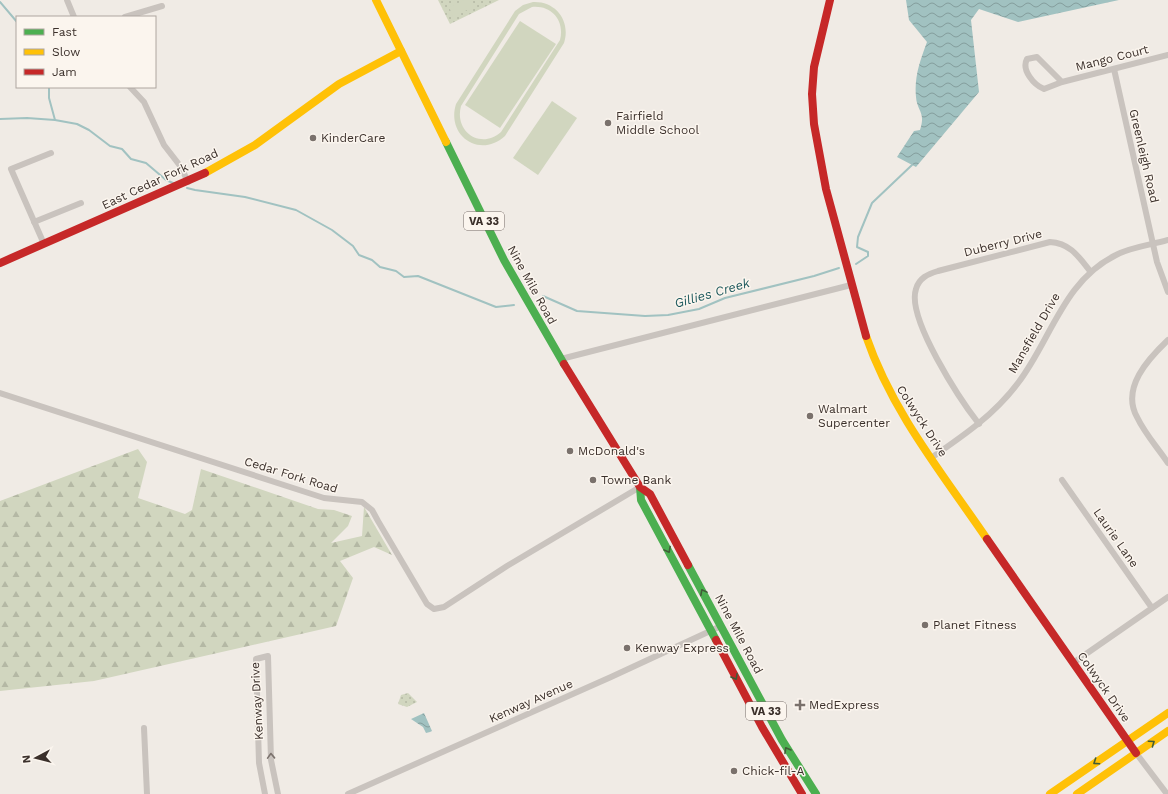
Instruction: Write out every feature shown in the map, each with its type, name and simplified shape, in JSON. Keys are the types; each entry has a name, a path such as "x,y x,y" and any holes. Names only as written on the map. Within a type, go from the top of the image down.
{"main road":[{"name":"Nine Mile Road","path":"376,0 504,260 640,487 650,494 788,750 816,794"},
{"name":"Colwyck Drive","path":"830,0 815,63 812,107 819,160 865,338 886,387 902,416 1136,753"},
{"name":"East Cedar Fork Road","path":"0,263 188,182 255,145 339,84 401,51"},
{"name":"Nine Mile Road","path":"640,487 641,500 770,741 802,794"},
{"path":"1050,794 1168,712"},
{"path":"1077,794 1168,731"}],"street":[{"path":"67,0 74,16"},
{"path":"127,16 162,6"},
{"name":"Mango Court","path":"1062,82 1037,57 1027,59 1025,69 1040,87 1048,89 1062,82 1114,70 1168,55"},
{"name":"Greenleigh Road","path":"1114,70 1153,244 1161,276 1168,292"},
{"path":"131,88 144,102 164,145 178,162 188,182"},
{"path":"44,244 12,170 51,153"},
{"path":"34,222 81,203"},
{"name":"Mansfield Drive","path":"931,458 979,424 996,409 1019,382 1066,300 1090,271 1116,255 1168,240"},
{"name":"Duberry Drive","path":"979,424 951,385 931,347 915,303 916,288 920,280 927,274 1050,242 1065,245 1072,249 1090,271"},
{"path":"562,359 851,285"},
{"path":"1168,340 1156,351 1143,368 1134,386 1133,397 1137,417 1168,463"},
{"name":"Cedar Fork Road","path":"0,393 324,498 362,502 372,510 427,604 434,609 444,607 507,566 640,487"},
{"name":"Laurie Lane","path":"1062,480 1152,608"},
{"path":"1073,663 1168,597"},
{"name":"Kenway Avenue","path":"348,794 611,677 721,626"},
{"name":"Kenway Drive","path":"266,794 259,763 256,658 268,656 271,760 278,794"},
{"path":"144,728 147,794"},
{"name":"Colwyck Drive","path":"1136,753 1167,794"}],"green space":[{"path":"438,0 499,0 450,24"},
{"path":"465,0 470,0 473,7 453,17 449,7"},
{"path":"533,2 541,3 549,5 555,9 560,14 565,27 566,35 564,43 505,136 495,143 485,145 467,141 456,126 454,116 456,104 515,11 523,5","holes":["532,7 539,7 551,12 559,21 561,27 560,40 501,132 493,137 485,139 478,139 471,136 461,124 461,106 519,14"]},
{"path":"520,21 556,44 500,128 465,105"},
{"path":"552,101 577,118 538,175 513,158"},
{"path":"138,449 147,462 138,498 185,514 192,510 201,469 318,509 334,510 352,516 348,526 331,543 362,536 364,507 392,555 374,547 340,561 353,578 336,626 94,681 0,691 0,501"},
{"path":"408,693 417,702 407,707 398,704 401,695"}],"water":[{"path":"906,0 1119,0 1018,22 979,9 971,20 979,92 916,167 897,157 914,131 920,130 922,124 922,115 916,97 916,83 920,62 927,42 909,20"},
{"path":"424,713 432,731 426,733 423,727 411,719"}],"waterway":[{"path":"0,2 16,21"},
{"path":"49,88 49,98 55,120"},
{"path":"0,119 27,118 55,120 77,124 89,130 110,146 122,149 131,159 146,163 166,180 173,183"},
{"name":"Gillies Creek","path":"856,264 868,256 868,252 857,247 858,237 872,203 912,165"},
{"path":"187,188 245,197 296,210 332,230 353,246 359,255 372,260 380,267 396,271 404,277 418,276 496,307 514,305"},
{"name":"Gillies Creek","path":"543,296 577,311 645,316 668,315 699,309 725,298 814,276 839,268"}],"traffic: fast":[{"path":"446,142 504,260 564,364"},
{"path":"640,487 641,500 716,640"},
{"path":"688,565 782,740 816,794"}],"traffic: slow":[{"path":"376,0 446,142"},
{"path":"205,173 255,145 339,84 401,51"},
{"path":"866,336 877,364 904,416 919,441 987,539"},
{"path":"1050,794 1168,713"},
{"path":"1077,794 1168,731"}],"traffic: jam":[{"path":"830,0 814,67 812,94 814,124 826,189 866,336"},
{"path":"0,263 205,173"},
{"path":"564,364 640,487 650,494 688,565"},
{"path":"987,539 1136,753"},
{"path":"716,640 762,727 802,794"}],"place":[{"name":"Fairfield Middle School","path":"608,123"},
{"name":"KinderCare","path":"313,138"},
{"name":"Walmart Supercenter","path":"810,416"},
{"name":"McDonald's","path":"570,451"},
{"name":"Towne Bank","path":"593,480"},
{"name":"Planet Fitness","path":"925,625"},
{"name":"Kenway Express","path":"627,648"},
{"name":"MedExpress","path":"800,705"},
{"name":"Chick-fil-A","path":"734,771"}]}
